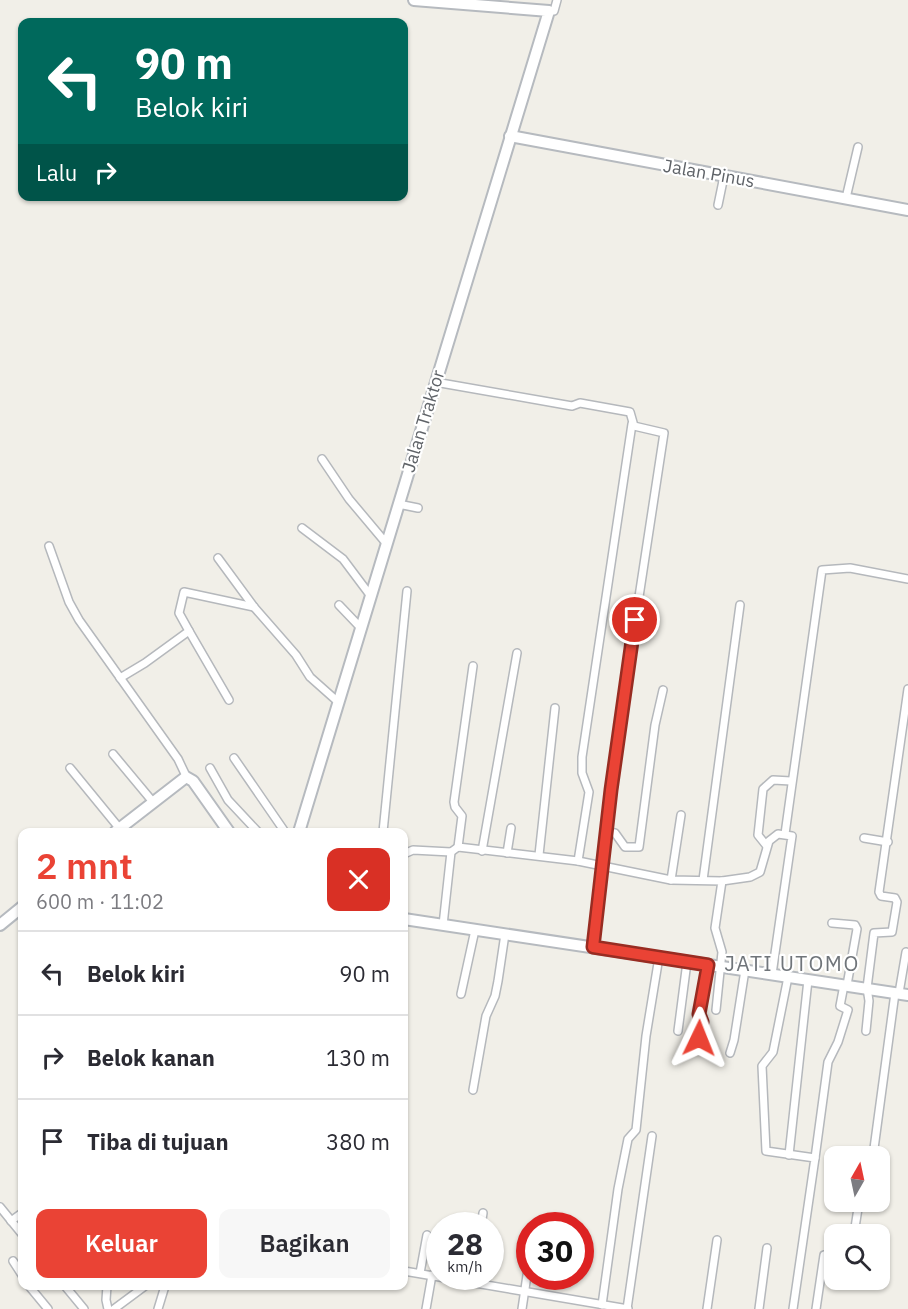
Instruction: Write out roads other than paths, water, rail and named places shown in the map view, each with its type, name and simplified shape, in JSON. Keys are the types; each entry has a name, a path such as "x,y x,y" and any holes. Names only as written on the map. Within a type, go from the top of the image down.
{"street":[{"path":"414,0 554,11 557,0"},
{"name":"Jalan Traktor","path":"300,828 549,10"},
{"name":"Jalan Pinus","path":"510,136 908,210"},
{"path":"846,198 858,147"},
{"path":"718,205 724,176"},
{"path":"435,382 572,406 580,403 630,412 632,424 582,757 582,773 589,792 578,861"},
{"path":"593,947 640,587 665,434 663,431 632,424"},
{"path":"322,459 349,499 386,543"},
{"path":"398,504 418,508"},
{"path":"302,528 343,559 370,595"},
{"path":"49,546 69,602 178,759 187,777 226,828"},
{"path":"218,558 254,607 296,655 310,677 338,701"},
{"path":"785,834 790,781 822,570 850,568 908,579"},
{"path":"383,828 407,591"},
{"path":"229,700 179,614 184,592 254,607"},
{"path":"703,880 740,604"},
{"path":"339,605 360,627"},
{"path":"120,678 189,631"},
{"path":"482,851 517,653"},
{"path":"443,925 454,850 462,816 455,808 454,802 473,666"},
{"path":"866,1030 869,1001 867,988 874,933 892,932 897,903 895,898 881,896 879,893 908,689"},
{"path":"608,832 615,833 625,847 639,847 655,725 663,690"},
{"path":"539,855 555,708"},
{"path":"113,754 153,802"},
{"path":"234,758 282,828"},
{"path":"69,768 115,828"},
{"path":"210,768 228,800 254,828"},
{"path":"121,828 187,777"},
{"path":"766,845 758,835 763,789 773,780 790,781"},
{"path":"671,880 681,814"},
{"path":"507,853 511,828"},
{"path":"408,852 413,850 454,850 539,855 603,865 671,880 722,881 750,877 760,872 766,845 773,836 785,834 792,837 772,974"},
{"path":"864,838 888,842"},
{"path":"716,1010 722,949 715,927 722,881"},
{"path":"0,925 18,910"},
{"path":"408,920 900,994"},
{"path":"793,1309 828,1062 838,1042 848,1010 840,1006 858,929 855,925 832,923"},
{"path":"461,994 475,930"},
{"path":"473,1090 486,1016 495,996 505,934"},
{"path":"875,1146 906,952"},
{"path":"602,1305 618,1189 628,1139 636,1130 646,1036 660,957"},
{"path":"678,1031 687,962"},
{"path":"699,1038 702,1022 699,1014 708,965"},
{"path":"730,1053 735,1040 745,970"},
{"path":"788,977 773,1052 762,1066 766,1151 815,1158"},
{"path":"789,1155 808,980"},
{"path":"504,1287 627,1309 652,1136"},
{"path":"0,1207 18,1229"},
{"path":"11,1221 18,1216"},
{"path":"420,1273 426,1240"},
{"path":"706,1309 717,1240"},
{"path":"759,1309 767,1248"},
{"path":"816,1309 824,1255"},
{"path":"13,1261 18,1269"},
{"path":"408,1272 426,1274"},
{"path":"32,1290 48,1309"},
{"path":"68,1290 84,1309"},
{"path":"106,1290 108,1309"},
{"path":"114,1309 140,1290"},
{"path":"158,1309 164,1290"},
{"path":"426,1309 429,1290"},
{"path":"522,1309 525,1291"}],"district":[{"name":"JATI UTOMO","path":"792,963"}]}
